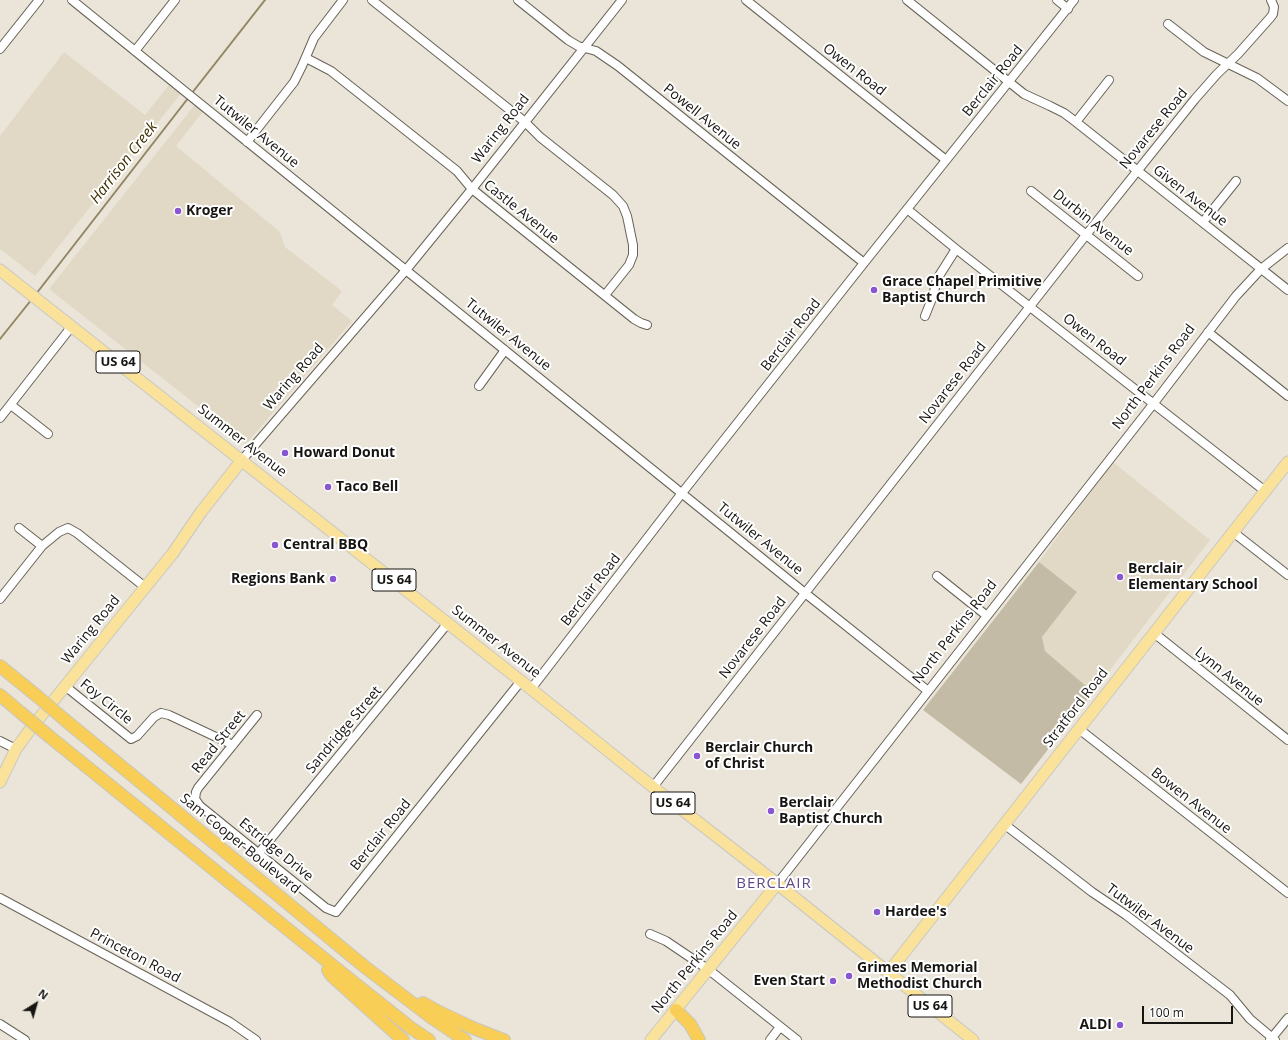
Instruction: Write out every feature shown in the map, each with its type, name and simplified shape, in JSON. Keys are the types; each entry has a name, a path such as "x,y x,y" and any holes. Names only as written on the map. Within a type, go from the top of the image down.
{"highway":[{"name":"Sam Cooper Boulevard","path":"0,666 372,972 432,1018 465,1040"},
{"path":"0,695 311,949 410,1028 428,1040"},
{"path":"311,949 332,976 403,1040"},
{"path":"372,972 437,1011 472,1028 504,1040"},
{"path":"676,1010 690,1024 700,1040"}],"main road":[{"name":"Summer Avenue","path":"0,270 531,688 653,787 973,1040"},
{"name":"Waring Road","path":"0,782 16,749 32,727 181,542 201,512 242,460"},
{"name":"Stratford Road","path":"888,973 1288,462"},
{"name":"North Perkins Road","path":"651,1040 777,884"}],"street":[{"path":"0,49 39,0"},
{"name":"Tutwiler Avenue","path":"72,0 928,691"},
{"path":"135,51 176,0"},
{"path":"247,142 294,82 316,34 343,0"},
{"path":"372,0 525,122 540,137 613,195 623,206 632,238 633,255 629,264 605,295"},
{"name":"Powell Avenue","path":"518,0 568,40 601,54 618,66 864,263"},
{"name":"Waring Road","path":"242,460 406,270 622,0"},
{"name":"Owen Road","path":"746,0 946,160"},
{"name":"Given Avenue","path":"907,0 1024,94 1064,113 1076,122 1288,290"},
{"path":"1057,0 1068,9"},
{"name":"Berclair Road","path":"531,688 682,493 1074,0"},
{"name":"Novarese Road","path":"653,787 1137,171 1203,89 1270,18 1273,14 1274,7 1272,0"},
{"path":"1168,24 1204,52 1258,78 1288,101"},
{"name":"Castle Avenue","path":"306,58 325,67 337,76 457,171 472,189 638,321 648,325"},
{"path":"1076,122 1109,80"},
{"path":"1203,222 1236,181"},
{"name":"Durbin Avenue","path":"1031,191 1138,276"},
{"name":"Owen Road","path":"907,209 1265,491"},
{"name":"North Perkins Road","path":"777,884 1154,403 1236,296 1262,269 1288,248"},
{"path":"925,316 933,296 937,279 956,249"},
{"path":"0,418 72,326"},
{"path":"1208,332 1288,396"},
{"path":"479,386 505,350"},
{"path":"11,405 48,434"},
{"path":"19,528 42,546"},
{"path":"0,599 42,546 59,532 68,528 77,532 145,587"},
{"path":"1233,532 1288,575"},
{"path":"937,576 987,616"},
{"name":"Sandridge Street","path":"259,853 448,623"},
{"name":"Lynn Avenue","path":"1154,633 1288,740"},
{"name":"Berclair Road","path":"336,912 522,681"},
{"name":"Foy Circle","path":"65,686 131,739 137,736 154,717 161,713 169,715 233,745"},
{"name":"Read Street","path":"200,806 195,799 196,792 257,715"},
{"name":"Bowen Avenue","path":"1079,729 1288,893"},
{"path":"0,741 16,749"},
{"name":"Estridge Drive","path":"200,806 326,908 336,912"},
{"name":"Tutwiler Avenue","path":"1004,824 1230,995 1250,1019 1273,1039"},
{"name":"Princeton Road","path":"0,898 230,1022 256,1040"},
{"path":"650,934 666,941 709,970 797,1040"},
{"path":"1273,1039 1288,1018"},
{"path":"0,1024 25,1040"},
{"path":"770,1040 780,1027"}],"shaded area":[{"path":"64,52 145,115 172,81 183,91 35,276 0,249 0,136"},
{"path":"197,102 205,109 176,146 280,232 285,247 342,291 332,305 352,321 246,444 49,289"},
{"name":"Berclair Elementary School","path":"1113,462 1210,540 1093,692 1045,651 1042,637 1077,592 1039,562"},
{"path":"1039,562 1077,592 1042,637 1045,651 1093,692 1021,784 923,710"}],"waterway":[{"name":"Harrison Creek","path":"192,93 265,0"},
{"name":"Harrison Creek","path":"36,294 189,97"},
{"name":"Harrison Creek","path":"0,339 32,299"}],"place":[{"name":"Kroger","path":"178,211"},
{"name":"Grace Chapel Primitive Baptist Church","path":"874,290"},
{"name":"Howard Donut","path":"285,453"},
{"name":"Taco Bell","path":"328,487"},
{"name":"Central BBQ","path":"275,545"},
{"name":"Berclair Elementary School","path":"1120,577"},
{"name":"Regions Bank","path":"333,579"},
{"name":"Berclair Church of Christ","path":"697,756"},
{"name":"Berclair Baptist Church","path":"771,811"},
{"name":"Hardee's","path":"877,912"},
{"name":"Grimes Memorial Methodist Church","path":"849,976"},
{"name":"Even Start","path":"833,981"},
{"name":"ALDI","path":"1120,1025"}],"district":[{"name":"BERCLAIR","path":"774,884"}]}
